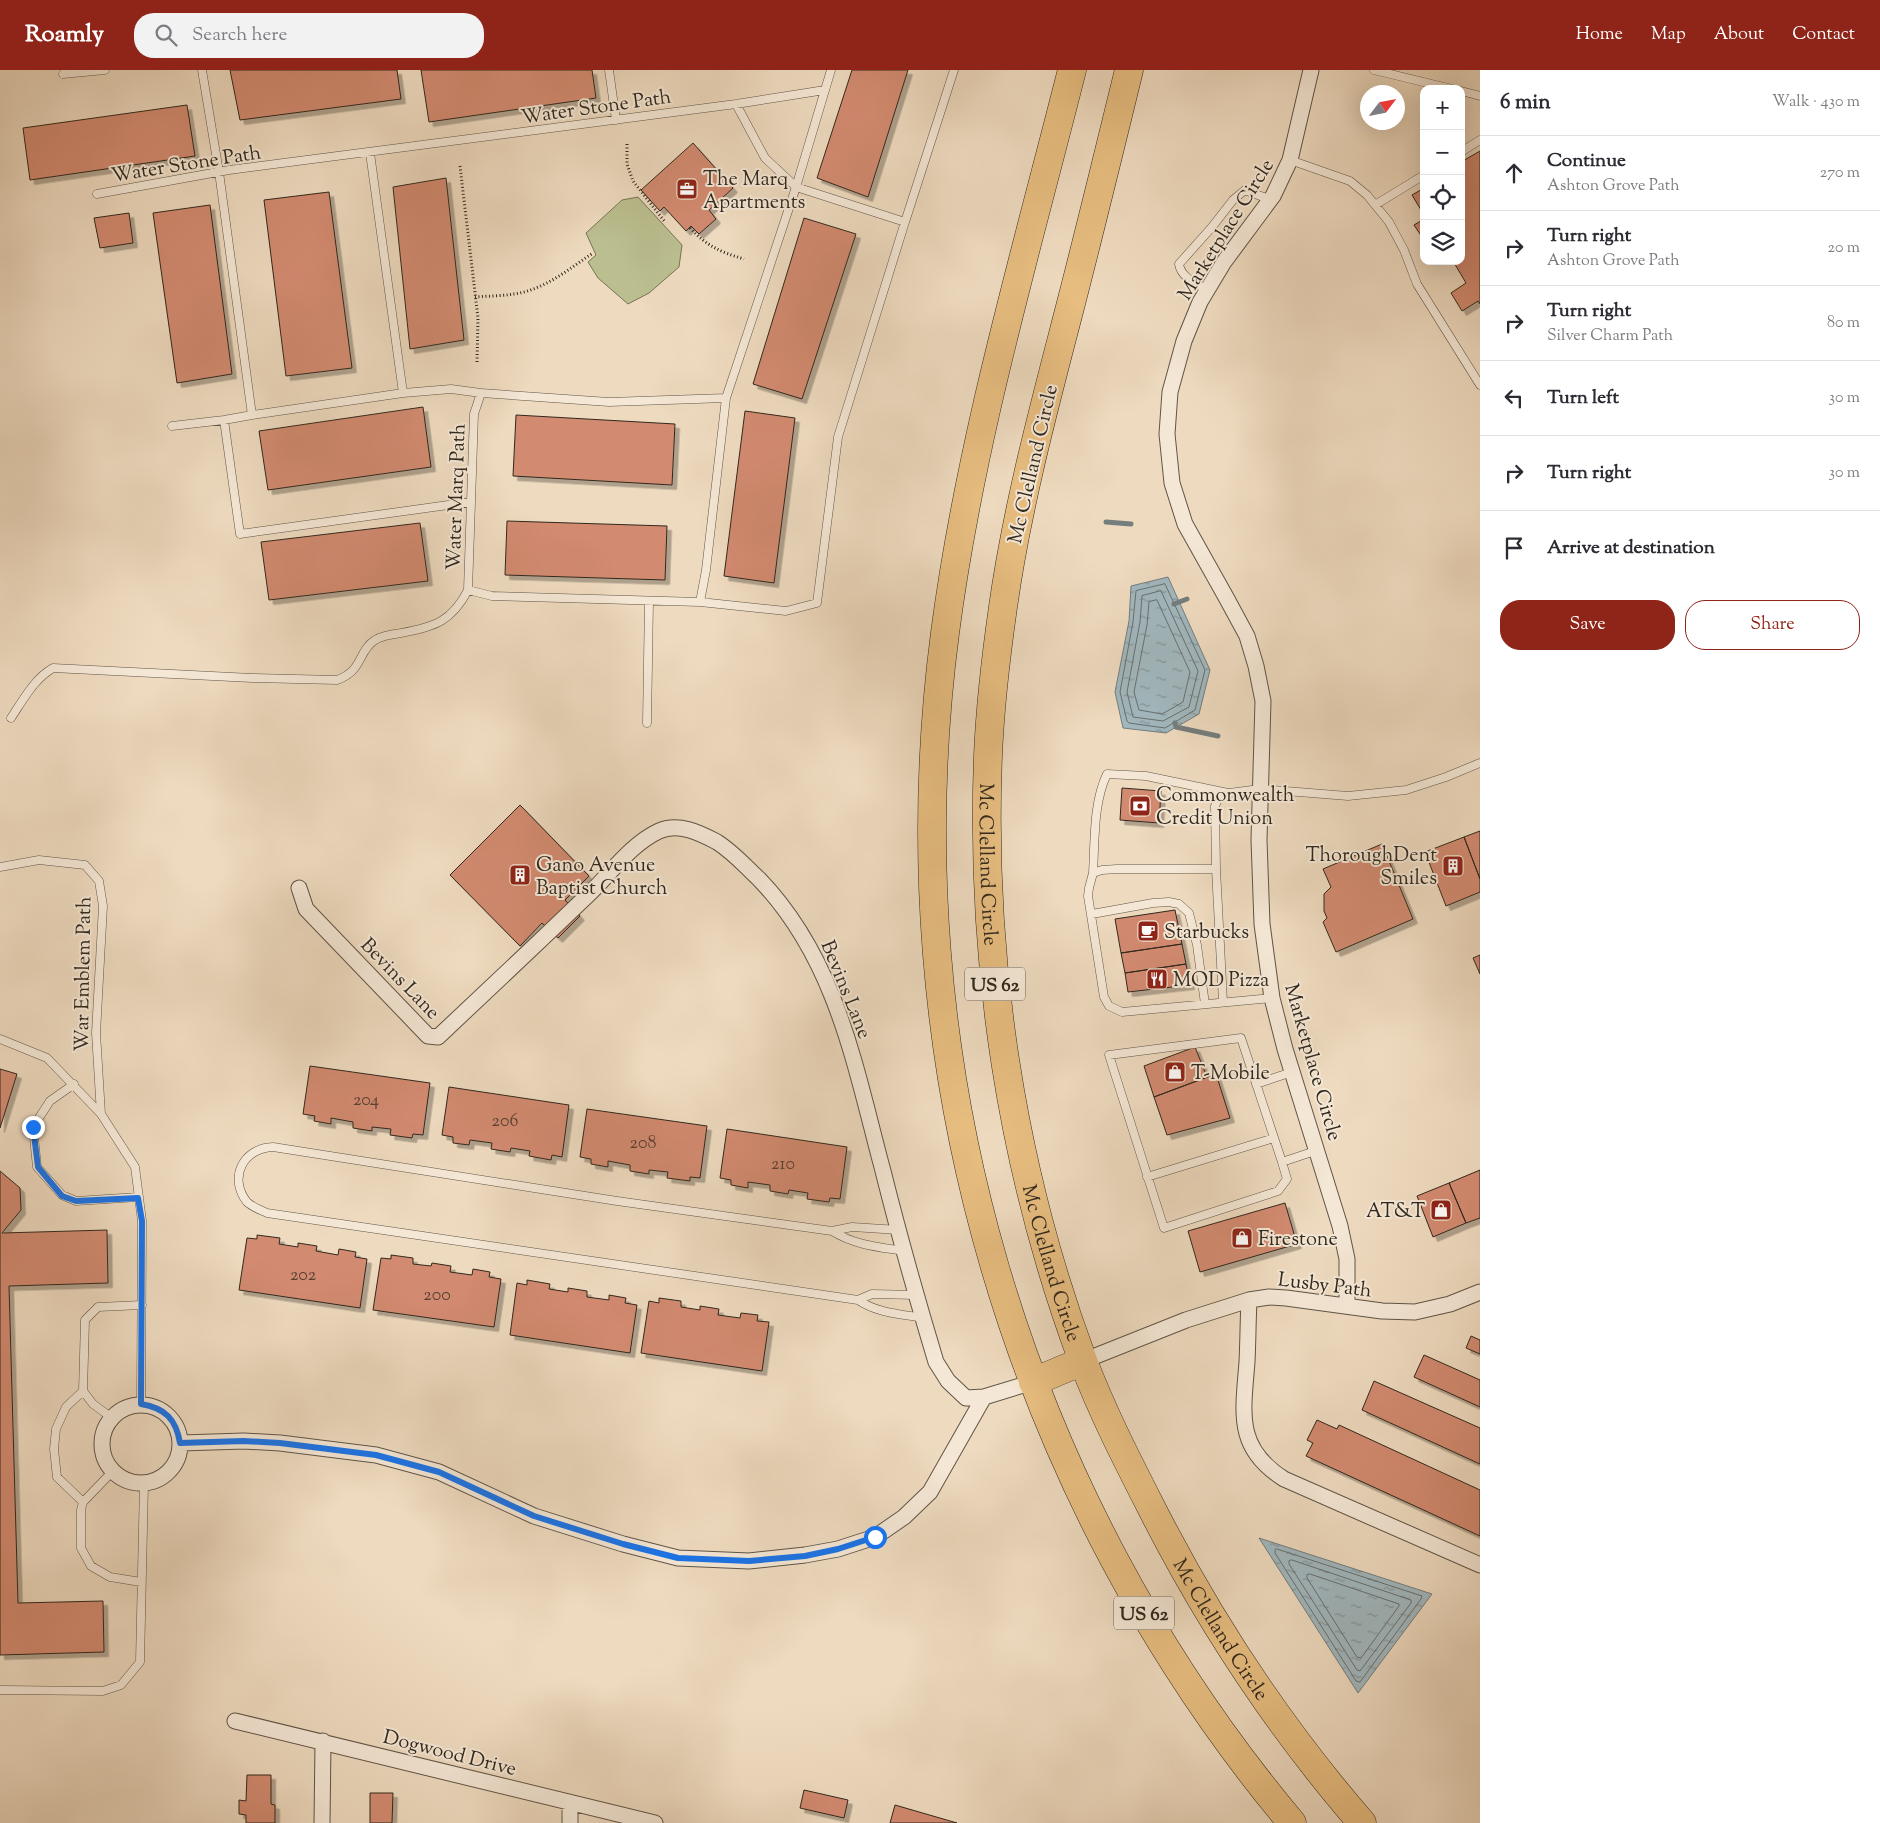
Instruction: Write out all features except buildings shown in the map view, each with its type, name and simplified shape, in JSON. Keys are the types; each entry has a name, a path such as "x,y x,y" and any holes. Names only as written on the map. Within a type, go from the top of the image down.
{"highway":[{"name":"US 62","path":"1072,70 1015,292 958,546 944,643 932,783 931,844 937,962 945,1033 955,1100 968,1166 987,1245 1033,1382 1076,1484 1119,1569 1154,1631 1210,1717 1292,1823"},
{"name":"Mc Clelland Circle","path":"1129,70 1026,478 1003,603 988,752 988,886 994,966 1008,1086 1022,1154 1049,1259 1083,1361 1102,1408 1124,1454 1175,1555 1220,1632 1291,1736 1362,1823"},
{"path":"1033,1382 1083,1361"}],"street":[{"name":"Marketplace Circle","path":"1311,70 1290,160 1270,200 1224,262 1200,302 1184,341 1170,392 1167,434 1172,483 1185,524 1243,629 1256,666 1263,701 1259,840 1262,924 1272,998 1292,1072 1318,1150 1340,1226 1347,1259 1347,1306"},
{"name":"Bevins Lane","path":"299,888 306,909 428,1036 438,1037 591,892 633,849 660,830 679,827 702,834 730,850 770,890 802,933 820,965 844,1025 898,1230 936,1362 948,1381 966,1398 984,1396 1033,1382"},
{"name":"Lusby Path","path":"1083,1361 1186,1320 1249,1300 1269,1297 1286,1298 1382,1311 1415,1312 1450,1304 1480,1292"},
{"path":"1249,1300 1244,1420 1250,1445 1262,1462 1284,1479 1480,1564"},
{"path":"180,1443 244,1441 280,1443 376,1455 439,1472 534,1516 623,1544 678,1558 749,1561 805,1556 838,1549 875,1537 904,1517 930,1492 984,1396"},
{"path":"141,1404 153,1406 173,1420 178,1431 179,1455 174,1466 166,1475 156,1481 132,1483 112,1472 105,1461 101,1448 102,1434 107,1422 116,1412 128,1406 141,1404"},
{"name":"Dogwood Drive","path":"235,1721 655,1823"},
{"path":"322,1823 323,1741"},
{"path":"570,1803 570,1823"}],"lane":[{"path":"63,74 105,70"},
{"path":"202,70 219,172 252,415"},
{"path":"609,70 616,120"},
{"path":"700,602 706,570 726,398 796,187 832,70"},
{"path":"736,104 765,158 796,187 905,222 954,70"},
{"path":"1379,71 1436,85"},
{"name":"Water Stone Path","path":"97,194 219,172 736,104 825,90"},
{"path":"1465,92 1480,96"},
{"path":"1465,149 1480,140"},
{"path":"370,153 403,394"},
{"path":"1290,160 1350,181 1367,195 1389,222 1404,250 1417,284 1480,384"},
{"path":"1375,205 1420,177"},
{"path":"1208,290 1188,278 1180,270 1179,264 1212,227 1232,200 1245,190 1270,200"},
{"name":"Water Marq Path","path":"481,393 474,414 468,590 492,596 700,602 786,611 818,603 838,437 905,222"},
{"path":"172,426 451,389 481,393 609,402 726,398"},
{"path":"224,420 240,534 470,502"},
{"path":"11,718 32,687 45,673 53,668 252,678 337,680 348,676 355,669 375,640 443,621 461,603 468,590"},
{"path":"648,723 649,601"},
{"path":"1223,1002 1216,869 1215,806 1219,798 1229,794 1260,789 1348,796 1406,790 1480,763"},
{"path":"1229,794 1154,778 1107,774 1101,787 1095,832 1093,873 1088,896 1104,997 1109,1006 1122,1012 1272,998"},
{"name":"War Emblem Path","path":"0,866 39,860 85,865 99,881 103,906 96,1033 101,1114"},
{"path":"1093,873 1117,869 1216,869"},
{"path":"1092,914 1154,902 1179,904 1189,913 1197,945 1205,1004"},
{"path":"1241,1038 1256,1084 1288,1179 1278,1191 1164,1228 1108,1055 1241,1038"},
{"path":"0,1039 47,1058 101,1114 135,1167 142,1221 141,1404"},
{"path":"1256,1084 1292,1072"},
{"path":"74,1084 50,1100 33,1127 38,1167 62,1196 76,1201 138,1198"},
{"path":"1147,1177 1274,1138"},
{"path":"898,1230 858,1227 832,1231 617,1202 273,1146 264,1147 247,1156 239,1176 241,1193 248,1204 268,1213 858,1300 877,1310 923,1318"},
{"path":"1282,1162 1318,1150"},
{"path":"832,1231 843,1238 855,1242 904,1251"},
{"path":"858,1300 872,1294 917,1295"},
{"path":"112,1418 93,1404 83,1391 85,1320 98,1307 142,1305"},
{"path":"83,1391 66,1407 56,1429 54,1449 57,1477 83,1502"},
{"path":"112,1472 83,1502 81,1510 81,1548 90,1566 110,1577 141,1582"},
{"path":"0,1690 103,1691 120,1685 140,1662 144,1483"}],"path":[{"path":"627,144 627,164 633,181 665,222"},
{"path":"460,166 476,297 478,335 476,363"},
{"path":"690,228 709,246 744,259"},
{"path":"476,297 515,294 534,289 593,253"}],"green space":[{"path":"638,197 682,245 679,267 649,293 628,304 598,278 588,262 596,255 586,233 622,200"}],"water":[{"path":"1168,577 1210,670 1199,714 1166,733 1123,728 1115,692 1129,621 1131,586"},
{"path":"1259,1538 1432,1594 1358,1693"}],"waterway":[{"path":"1106,522 1131,524"},
{"path":"1174,604 1187,599"},
{"path":"1175,723 1176,727 1218,736"}],"place":[{"name":"The Marq Apartments","path":"687,189"},
{"name":"Commonwealth Credit Union","path":"1140,806"},
{"name":"ThoroughDent Smiles","path":"1453,866"},
{"name":"Gano Avenue Baptist Church","path":"520,875"},
{"name":"Starbucks","path":"1148,931"},
{"name":"MOD Pizza","path":"1157,979"},
{"name":"T-Mobile","path":"1175,1072"},
{"name":"AT&T","path":"1441,1210"},
{"name":"Firestone","path":"1242,1238"}],"route":[{"path":"33,1127 38,1167 62,1196 76,1201 138,1198 142,1221 141,1404 153,1406 173,1420 178,1431 180,1443 244,1441 280,1443 376,1455 439,1472 534,1516 623,1544 678,1558 749,1561 805,1556 838,1549 875,1537"}]}
